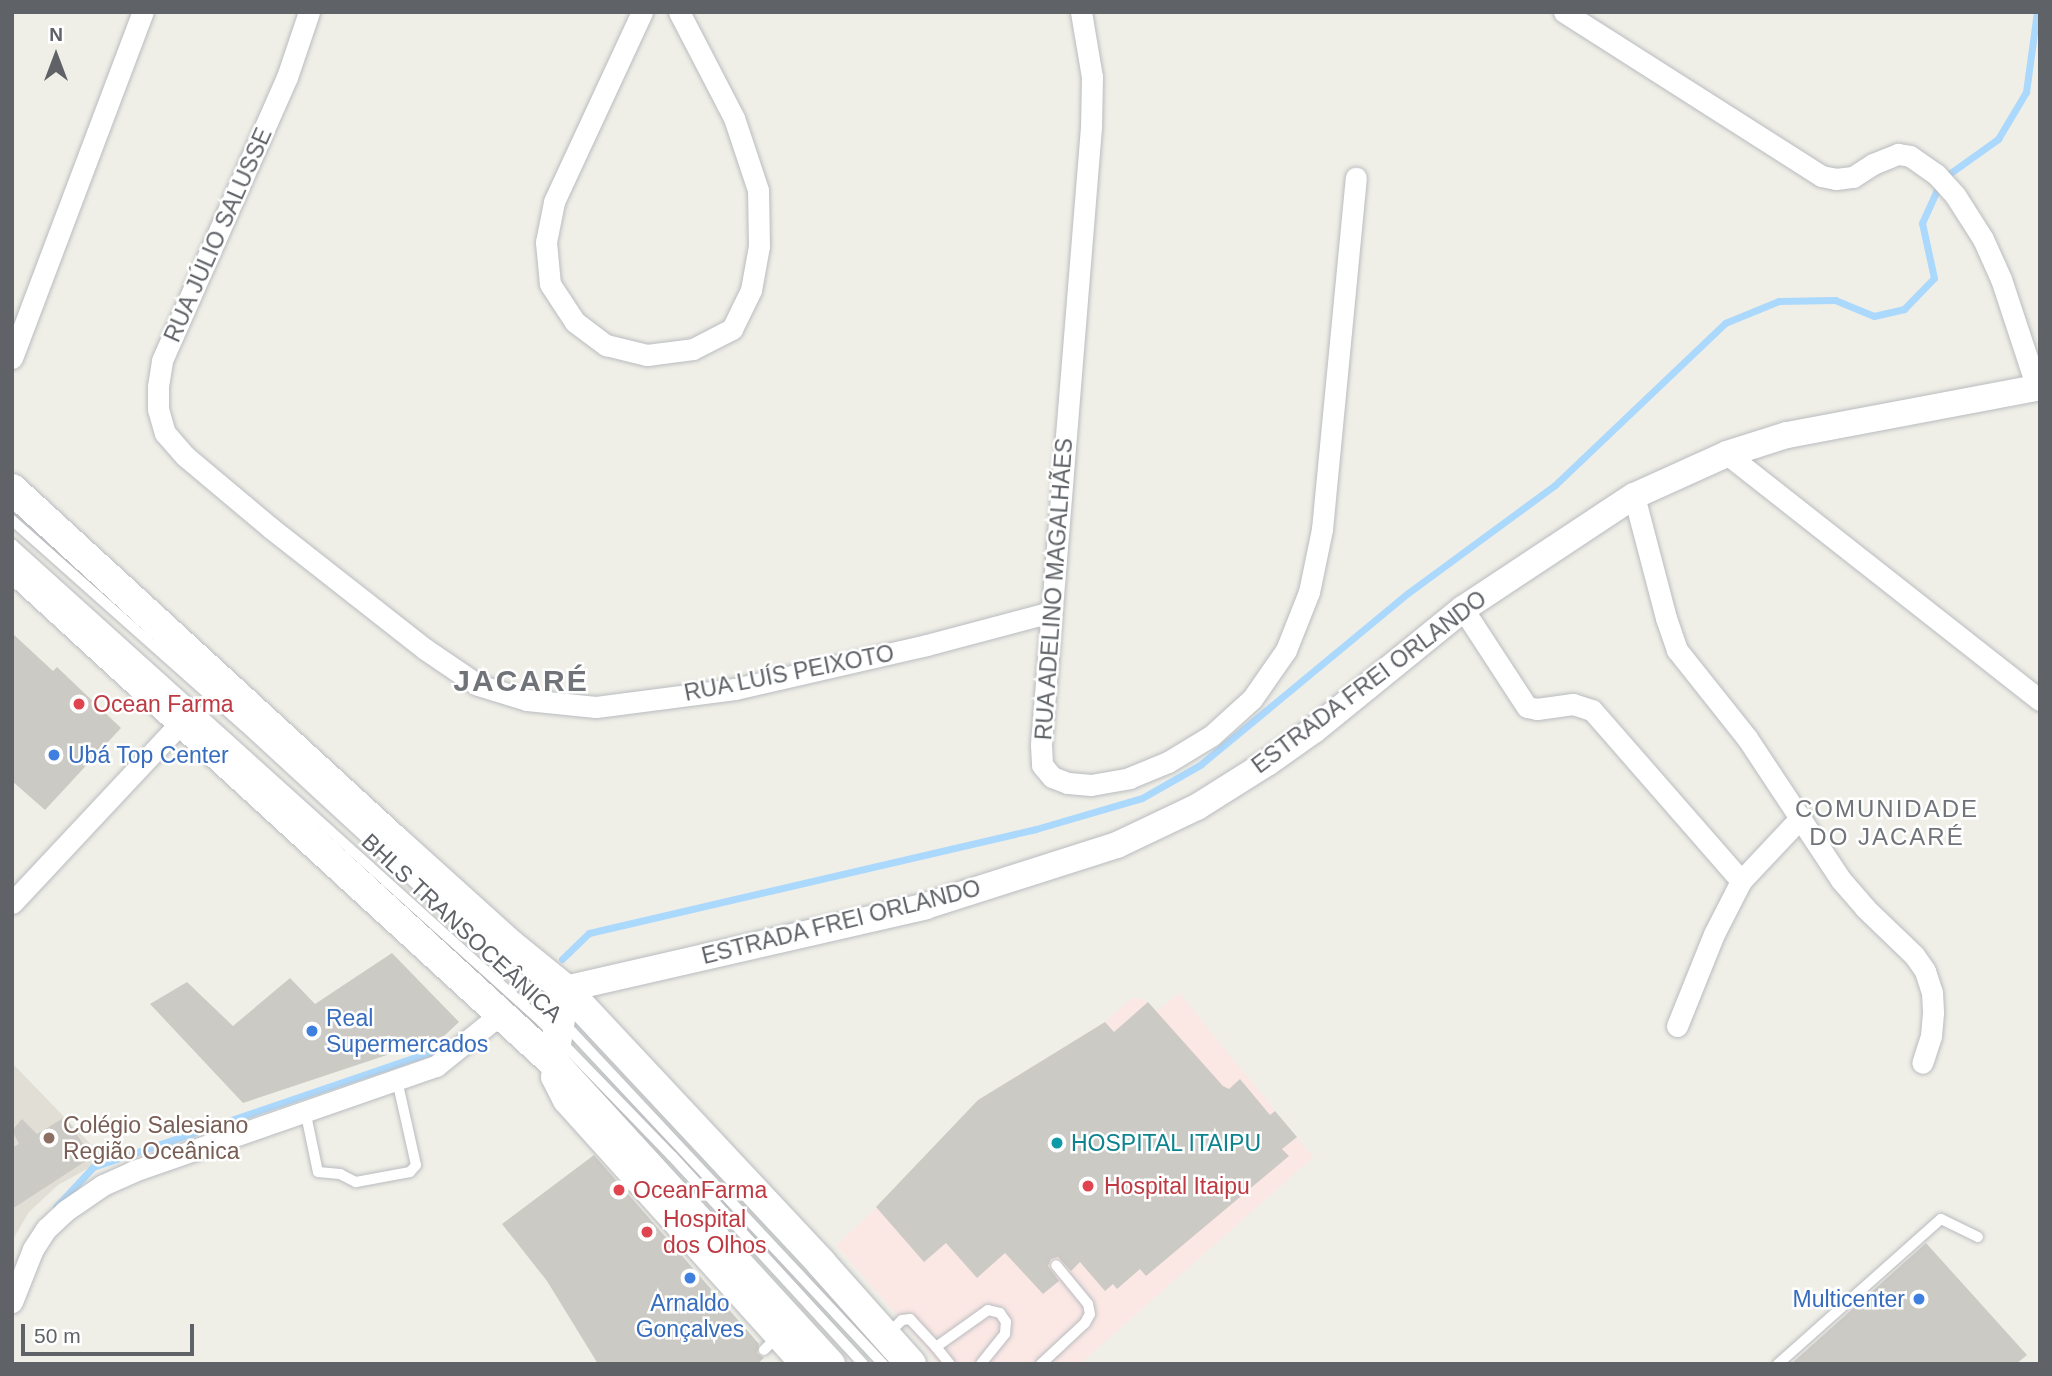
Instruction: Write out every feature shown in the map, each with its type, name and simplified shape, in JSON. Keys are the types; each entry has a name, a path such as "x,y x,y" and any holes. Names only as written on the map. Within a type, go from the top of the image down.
{"main road":[{"path":"12,489 510,945 565,989 885,1350 911,1364"},
{"path":"12,566 502,1013 558,1040 830,1364"},
{"path":"558,1040 565,989"}],"street":[{"path":"12,358 144,12"},
{"name":"RUA JÚLIO SALUSSE","path":"185,456 165,433 158,409 162,361 267,125 309,12"},
{"path":"642,12 554,202 546,242 550,284 575,322 606,345 647,355 693,349 732,329 751,290 759,246 758,190 734,118 680,12"},
{"name":"RUA ADELINO MAGALHÃES","path":"1081,12 1093,77 1041,745 1042,765 1052,777 1068,783 1091,785 1129,778 1168,762 1211,736 1252,699 1286,650 1309,592 1322,529 1356,178"},
{"path":"1563,12 1821,176 1836,179 1853,177 1873,164 1898,154 1910,156 1936,174 1955,195 1983,239 2001,279 2039,388"},
{"name":"ESTRADA FREI ORLANDO","path":"565,989 926,906 1116,845 1197,807 1267,763 1314,730 1463,609 1634,496 1727,454 1787,435 1860,419 1943,408 2039,388"},
{"path":"1727,454 2040,700"},
{"name":"RUA LUÍS PEIXOTO","path":"185,456 272,529 425,649 478,685 527,700 596,707 735,689 927,645 1051,612"},
{"path":"1634,496 1677,650 1747,738 1841,880 1865,908 1914,955 1925,971 1932,992 1933,1013 1931,1036 1922,1063"},
{"path":"1463,609 1527,707 1537,709 1573,704 1592,710 1741,881"},
{"path":"12,902 183,720"},
{"path":"1677,1026 1714,934 1741,881 1801,817"},
{"path":"12,1302 33,1249 46,1229 65,1210 103,1185 305,1110 436,1066 502,1013"},
{"path":"558,1040 551,1077 564,1102 770,1344 800,1364"}],"lane":[{"name":"BHLS TRANSOCEÂNICA","path":"12,520 244,726 558,1040 863,1364"},
{"name":"BHLS TRANSOCEÂNICA","path":"12,544 558,1040 885,1350"},
{"path":"305,1110 318,1171 340,1174 356,1182 410,1172 416,1165 397,1080"},
{"path":"1778,1364 1941,1219 1978,1237"},
{"path":"1041,1364 1085,1324 1090,1314 1088,1304 1056,1265"},
{"path":"936,1347 988,1310 1000,1314 1006,1322 1005,1334 981,1364"},
{"path":"885,1350 902,1320 910,1319 950,1364"}],"shaded area":[{"name":"Hospital Itaipu","path":"1179,993 1313,1157 1080,1364 939,1364 836,1245 869,1215 978,1100 1105,1022 1133,997 1148,1002 1157,1011"},
{"name":"Colégio Salesiano Região Oceânica","path":"12,1063 105,1159 58,1185 29,1212 12,1241"}],"building":[{"name":"Ubá Top Center","path":"12,633 53,671 57,667 121,728 45,810 12,781"},
{"name":"Real Supermercados","path":"392,953 459,1022 444,1036 243,1103 150,1004 187,982 233,1026 290,978 315,1004"},
{"name":"Hospital Itaipu","path":"1148,1002 1223,1086 1229,1089 1240,1079 1270,1115 1275,1111 1297,1137 1282,1149 1289,1156 1146,1276 1140,1269 1117,1289 1113,1284 1105,1291 1080,1262 1071,1271 1058,1257 1051,1259 1048,1266 1059,1281 1043,1294 1005,1253 977,1278 946,1243 924,1262 876,1207 978,1100 1105,1022 1114,1032"},
{"path":"65,1117 92,1157 12,1209 12,1148 19,1144 13,1132 15,1127 22,1119 37,1134"},
{"path":"594,1155 759,1344 757,1353 764,1358 757,1364 598,1364 547,1281 502,1224"},
{"name":"Multicenter","path":"1926,1243 2027,1355 2016,1364 1791,1364"}],"waterway":[{"path":"562,959 589,933 1036,829 1142,798 1200,765 1408,593 1555,485 1725,323 1779,301 1835,300 1874,316 1904,309 1934,278 1922,223 1942,179 1998,139 2026,92 2037,12"},
{"path":"56,1207 93,1167 451,1045"}],"place":[{"name":"Ocean Farma","path":"79,704"},
{"name":"Ubá Top Center","path":"54,755"},
{"name":"Real Supermercados","path":"312,1031"},
{"name":"Colégio Salesiano Região Oceânica","path":"49,1138"},
{"name":"HOSPITAL ITAIPU","path":"1057,1143"},
{"name":"Hospital Itaipu","path":"1088,1186"},
{"name":"OceanFarma","path":"619,1190"},
{"name":"Hospital dos Olhos","path":"647,1232"},
{"name":"Arnaldo Gonçalves","path":"690,1278"},
{"name":"Multicenter","path":"1919,1299"}],"district":[{"name":"JACARÉ","path":"521,681"},
{"name":"COMUNIDADE DO JACARÉ","path":"1887,823"}]}
